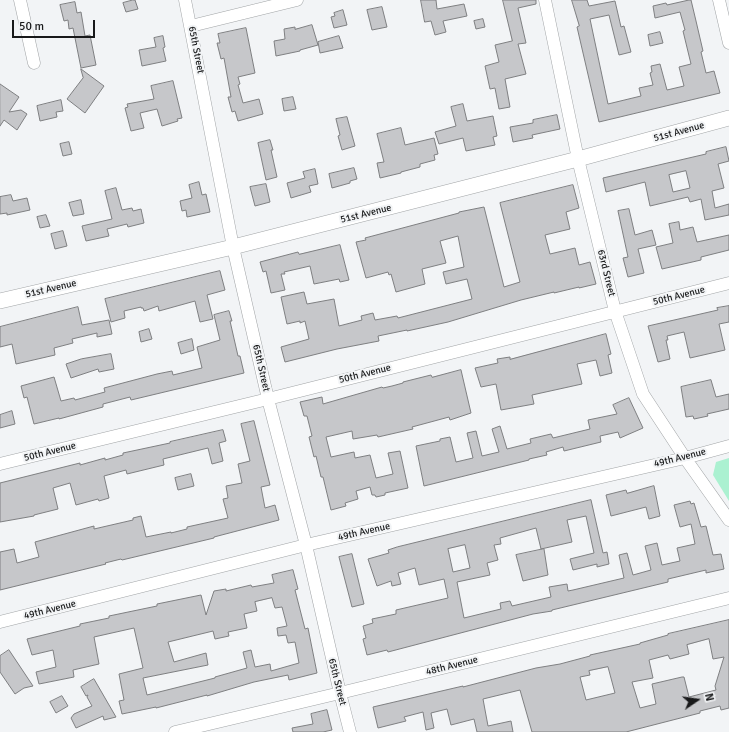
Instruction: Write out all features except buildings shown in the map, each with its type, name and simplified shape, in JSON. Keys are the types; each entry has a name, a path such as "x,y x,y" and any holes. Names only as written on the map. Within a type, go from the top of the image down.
{"street":[{"path":"20,0 34,63"},
{"name":"65th Street","path":"185,0 233,247 268,399 306,545 350,732"},
{"path":"191,26 297,0"},
{"name":"63rd Street","path":"545,0 578,159 615,311 643,394 685,458 729,520"},
{"path":"719,0 729,43"},
{"name":"51st Avenue","path":"0,301 233,247 578,159 729,118"},
{"name":"50th Avenue","path":"0,464 268,399 729,283"},
{"name":"49th Avenue","path":"0,622 306,545 685,458 729,446"},
{"name":"48th Avenue","path":"175,732 729,598"}],"green space":[{"path":"729,458 729,501 713,475 716,462"}]}
